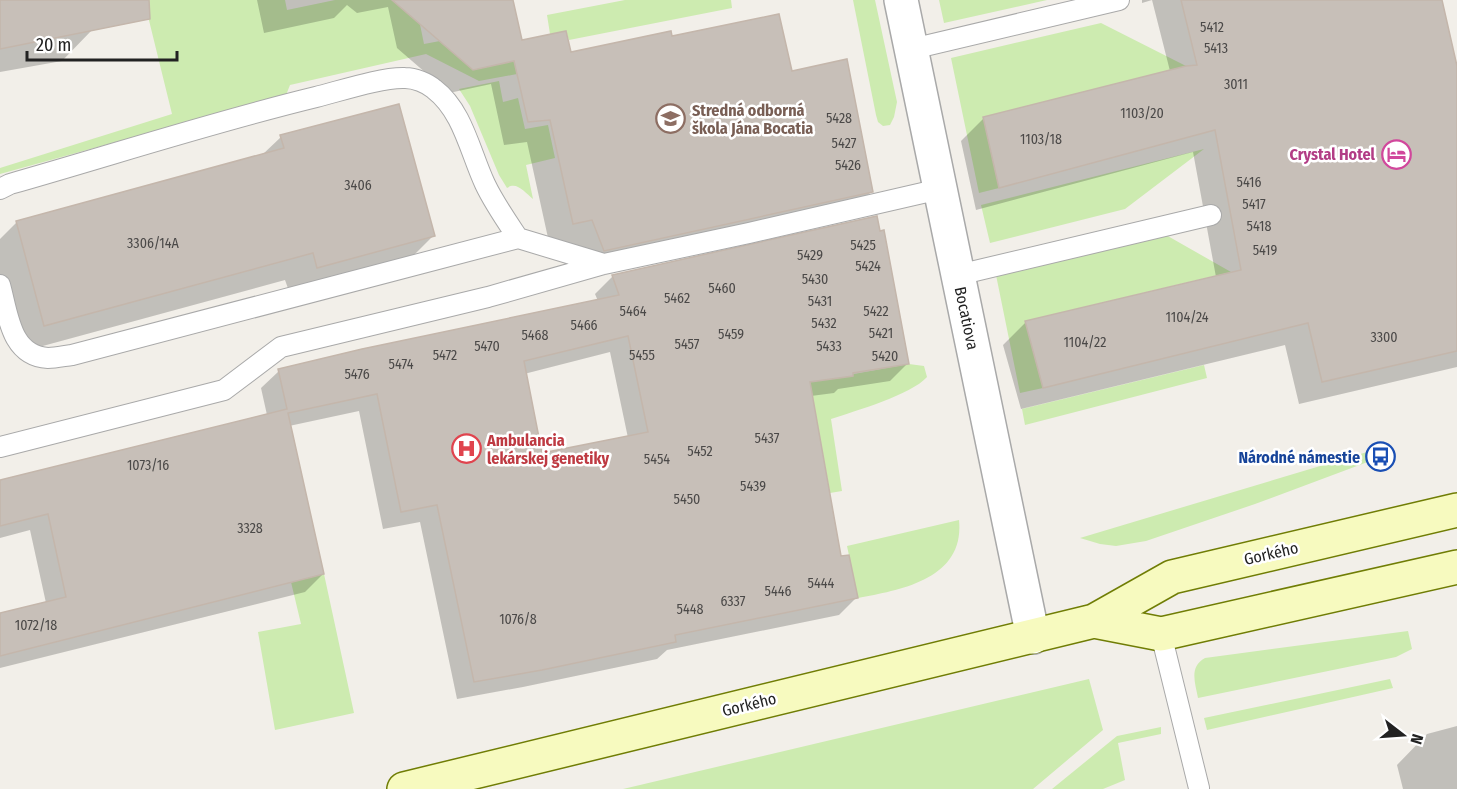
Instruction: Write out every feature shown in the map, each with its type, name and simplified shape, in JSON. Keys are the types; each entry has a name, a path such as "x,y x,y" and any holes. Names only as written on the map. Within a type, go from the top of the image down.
{"street":[{"name":"Bocatiova","path":"901,0 1033,637"},
{"name":"Gorkého","path":"404,789 1094,621 1172,577 1457,510"},
{"name":"Gorkého","path":"1094,621 1161,634 1457,567"}],"lane":[{"path":"912,49 1119,0"},
{"path":"0,189 10,184 286,105 388,80 405,78 418,80 432,87 445,98 459,121 498,209 518,238"},
{"path":"0,447 224,390 280,347 488,297 604,264 940,189"},
{"path":"958,275 1211,215"},
{"path":"0,285 14,337 27,352 47,358 72,355 518,238 604,264"},
{"path":"1161,634 1199,788"}],"green space":[{"path":"144,0 285,0 287,10 335,0 415,0 424,44 440,41 473,70 552,53 517,74 479,81 426,54 290,85 286,95 0,174 0,168 172,114"},
{"path":"625,0 731,0 732,8 569,40 566,31 550,34 547,15"},
{"path":"853,0 875,0 897,102 890,125 883,126 878,122"},
{"path":"939,0 1047,0 944,23"},
{"path":"1101,23 1186,66 983,117 999,188 979,193 951,58"},
{"path":"499,81 503,102 518,98 525,129 548,125 555,158 526,165 533,199 518,187 507,188 499,175 470,106 459,89"},
{"path":"1204,149 1125,209 990,243 981,205"},
{"path":"1166,235 1231,272 1025,321 1043,388 1020,393 996,275"},
{"path":"909,364 924,366 927,377 896,396 831,419 842,491 830,493 810,382"},
{"path":"1204,365 1207,378 1025,425 1022,409"},
{"path":"1367,452 1381,457 1255,504 1146,541 1116,546 1080,538"},
{"path":"959,520 958,540 952,556 941,568 927,578 910,585 858,598 847,546"},
{"path":"324,574 354,713 275,730 258,632 301,624 291,582"},
{"path":"1408,631 1412,649 1396,657 1198,698 1195,670 1205,658"},
{"path":"1089,679 1103,730 1033,789 623,789"},
{"path":"1390,679 1393,688 1207,730 1204,718"},
{"path":"1161,727 1161,734 1118,743 1125,780 1103,789 1052,789 1117,736"}],"building":[{"path":"0,0 149,0 150,19 0,49"},
{"path":"392,0 513,0 522,40 566,31 571,52 671,31 672,36 779,14 792,71 847,59 873,192 604,251 592,220 573,224 550,120 528,122 514,61 473,70"},
{"path":"1181,0 1442,0 1457,66 1457,351 1322,382 1308,323 1043,388 1025,321 1241,270 1215,130 999,188 983,117 1197,65"},
{"path":"399,104 435,236 317,268 313,253 44,326 16,221 284,148 280,135"},
{"path":"877,216 880,231 884,230 909,364 810,382 841,556 849,555 858,598 675,635 676,642 474,682 437,505 401,512 377,394 288,413 324,574 0,656 0,613 66,597 48,514 0,526 0,480 287,409 278,369 619,295 612,275","holes":["628,336 648,432 542,453 524,361"]}],"place":[{"name":"Stredná odborná škola Jána Bocatia","path":"671,119"},
{"name":"Crystal Hotel","path":"1396,154"},
{"name":"Ambulancia lekárskej genetiky","path":"466,449"},
{"name":"Národné námestie","path":"1381,457"}]}
